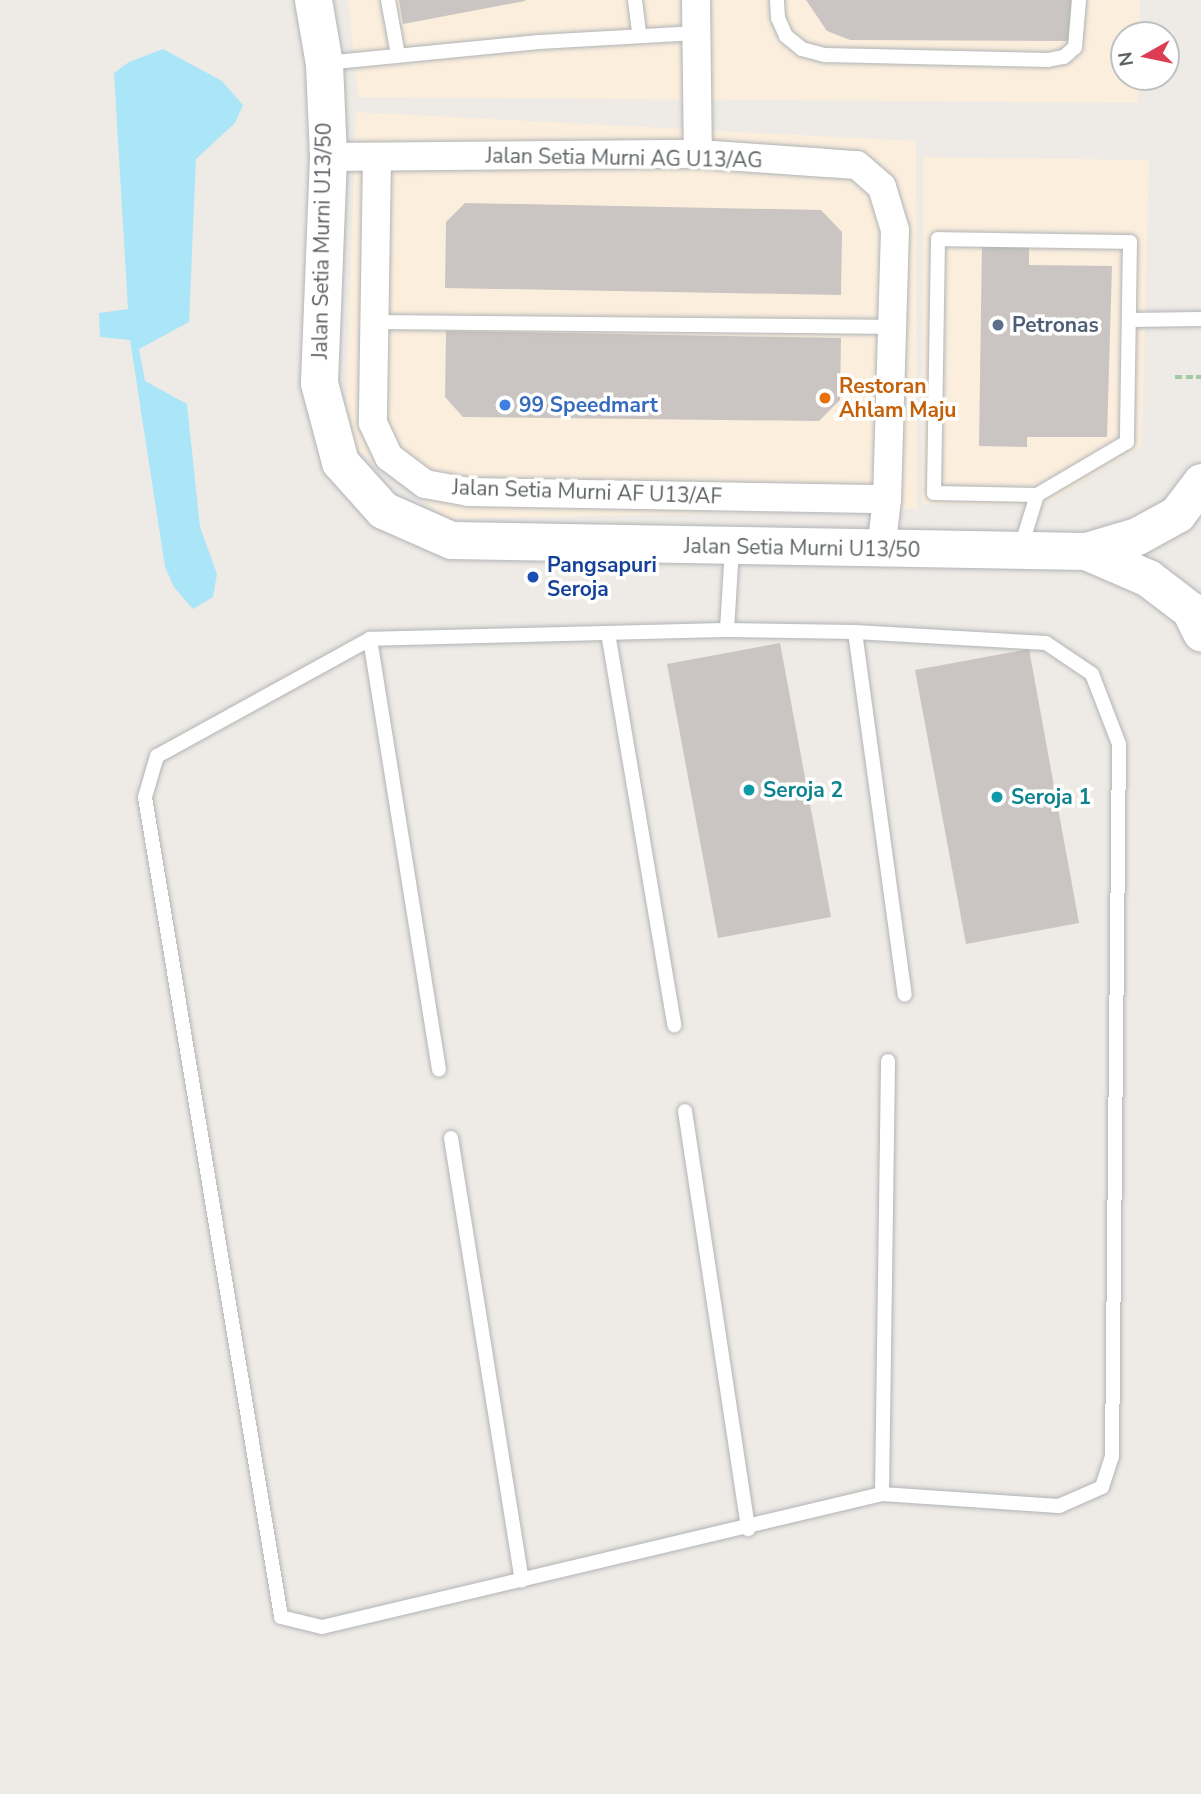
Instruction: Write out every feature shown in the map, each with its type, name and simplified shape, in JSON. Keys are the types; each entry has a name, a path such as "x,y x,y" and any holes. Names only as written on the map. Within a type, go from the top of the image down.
{"street":[{"name":"Jalan Setia Murni U13/50","path":"313,0 324,64 328,157 318,383 340,462 383,510 452,540 732,548 1086,551"},
{"path":"696,0 698,155"},
{"name":"Jalan Setia Murni AG U13/AG","path":"328,157 698,155 857,165 882,187 895,230 887,499 881,550"},
{"name":"Jalan Setia Murni AF U13/AF","path":"377,157 373,423 389,457 425,484 468,492 887,499"},
{"path":"1086,551 1138,536 1177,514 1201,482"},
{"path":"1086,551 1149,578 1190,610 1201,632"}],"lane":[{"path":"388,0 398,55"},
{"path":"635,0 639,35"},
{"path":"777,0 778,18 786,36 802,49 825,55 1048,60 1063,57 1075,47 1079,0"},
{"path":"324,64 398,55 639,35 697,33"},
{"path":"939,239 1130,242 1127,442 1037,495 934,493 939,239"},
{"path":"1129,320 1201,319"},
{"path":"374,322 892,327"},
{"path":"1020,550 1037,495"},
{"path":"727,630 732,548"},
{"path":"727,630 855,632 1046,643 1092,674 1119,744 1112,1457 1102,1487 1059,1506 882,1494 748,1529 322,1627 281,1617 147,811 145,797 157,756 370,639 727,630"},
{"path":"855,632 905,995"},
{"path":"608,633 674,1025"},
{"path":"370,639 439,1069"},
{"path":"882,1494 888,1061"},
{"path":"685,1111 748,1529"},
{"path":"451,1138 522,1580"}],"path":[{"path":"1175,377 1201,377"}],"shaded area":[{"path":"348,0 1140,0 1140,21 1110,21 1110,91 1138,91 1138,103 358,97"},
{"path":"356,112 916,141 917,509 448,519 345,441"},
{"path":"923,157 1149,160 1142,446 1043,505 922,504"}],"water":[{"path":"163,49 222,81 243,105 235,123 196,159 189,322 139,349 145,381 187,404 200,527 217,574 213,597 193,609 174,587 165,567 130,340 100,337 99,313 128,309 114,73 129,62"}],"building":[{"path":"399,0 525,0 525,1 403,24"},
{"path":"806,0 1071,0 1070,41 850,40 827,31"},
{"path":"465,203 821,210 842,232 841,295 445,288 446,222"},
{"path":"982,244 1029,245 1029,265 1112,266 1107,437 1027,437 1027,447 979,446"},
{"path":"446,331 841,338 840,400 819,421 463,417 445,397"},
{"name":"Seroja 2","path":"780,643 831,917 718,938 667,664"},
{"name":"Seroja 1","path":"1029,649 1079,923 966,944 915,670"}],"place":[{"name":"Petronas","path":"998,325"},
{"name":"Restoran Ahlam Maju","path":"825,398"},
{"name":"99 Speedmart","path":"505,405"},
{"name":"Pangsapuri Seroja","path":"533,577"},
{"name":"Seroja 2","path":"749,790"},
{"name":"Seroja 1","path":"997,797"}]}
